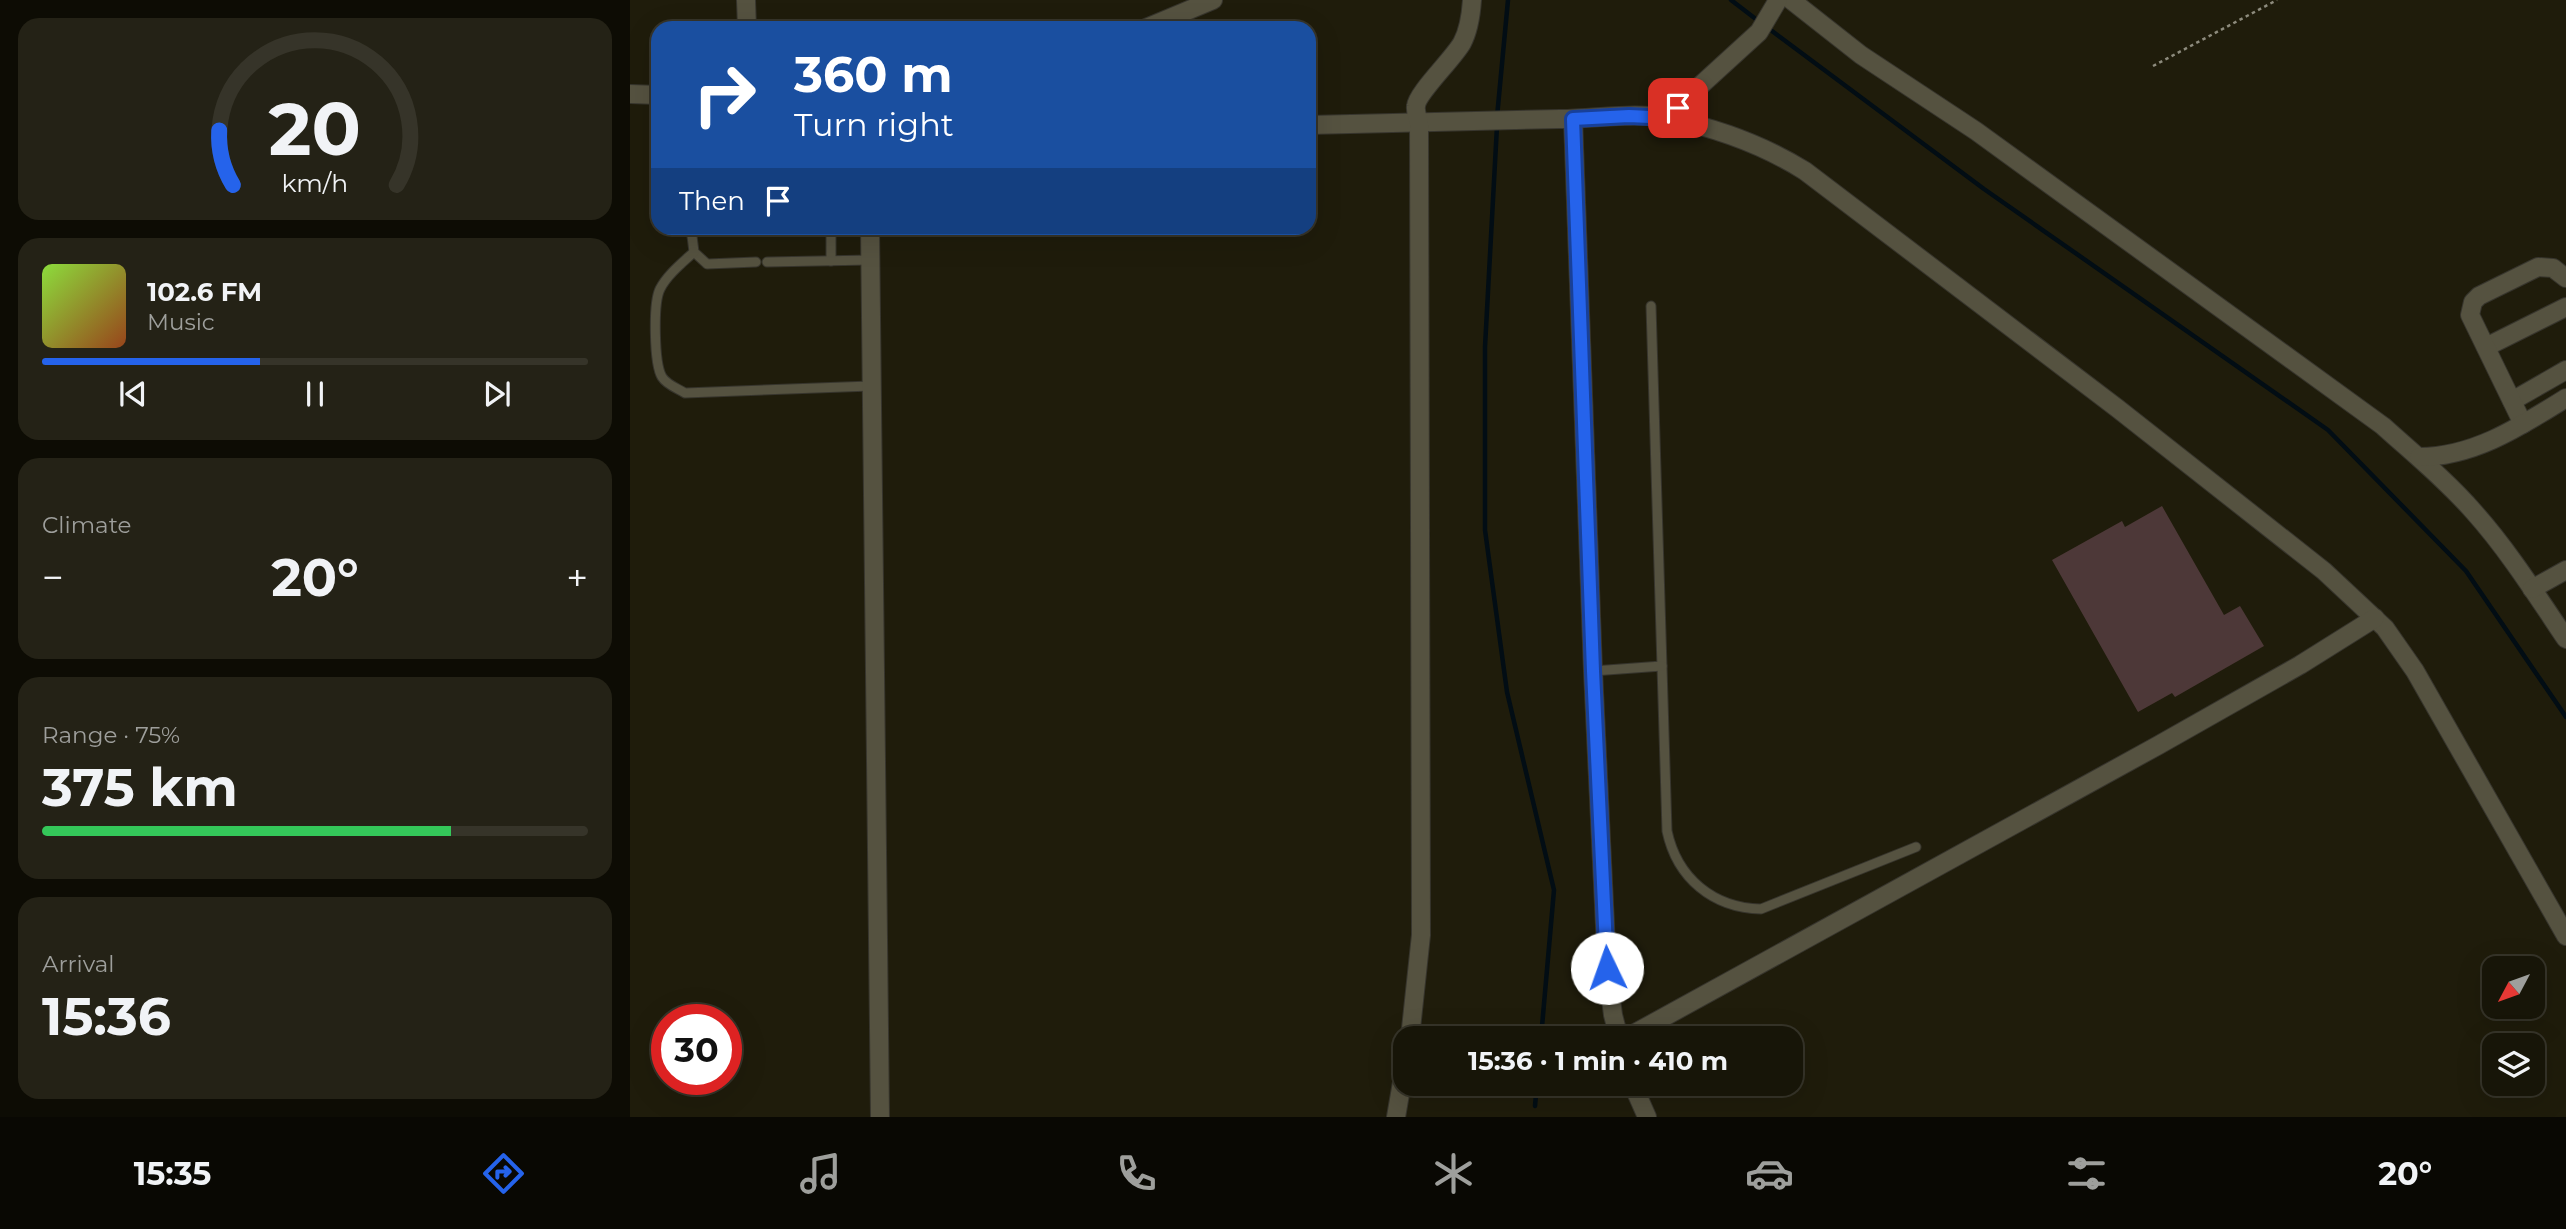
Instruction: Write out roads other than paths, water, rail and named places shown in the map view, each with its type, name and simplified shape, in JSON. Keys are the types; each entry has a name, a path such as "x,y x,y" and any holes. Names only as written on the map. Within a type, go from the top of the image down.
{"street":[{"path":"746,0 747,21"},
{"path":"1163,21 1213,0"},
{"path":"1411,1026 1421,935 1419,123 1416,108 1418,99 1462,43 1472,0"},
{"path":"1671,118 1690,95 1759,32 1778,0"},
{"path":"1791,0 1861,55 1976,131 2327,383 2420,457 2475,513 2566,639"},
{"path":"630,94 651,95"},
{"path":"1316,125 1629,116 1671,118 1750,142 1770,150 1805,171 2117,408 2324,571 2375,618 2401,648 2415,671 2566,936"},
{"path":"1573,119 1593,671 1607,968 1616,1026"},
{"path":"870,235 880,1117"},
{"path":"2523,424 2470,314 2473,302 2479,296 2538,267 2553,268 2566,278"},
{"path":"2486,347 2566,307"},
{"path":"2512,401 2566,370"},
{"path":"2420,457 2457,453 2486,443 2566,398"},
{"path":"2532,589 2566,570"},
{"path":"1648,1026 2157,746 2375,618"},
{"path":"1396,1117 1400,1096"},
{"path":"1638,1096 1647,1117"}],"lane":[{"path":"692,235 694,253 707,264 755,262"},
{"path":"831,235 831,261"},
{"path":"694,253 665,280 658,292 657,349 664,381 685,393 871,386"},
{"path":"767,262 870,260"},
{"path":"1651,306 1667,831 1675,858 1702,891 1724,903 1761,909 1916,847"},
{"path":"1593,671 1662,666"}],"waterway":[{"path":"1497,117 1508,0"},
{"path":"1731,0 1761,23"},
{"path":"1768,28 1984,189 2328,430 2466,571 2566,717"},
{"path":"1497,126 1485,347 1485,530 1507,692 1554,890 1542,1026"},
{"path":"1535,1106 1536,1096"}]}
